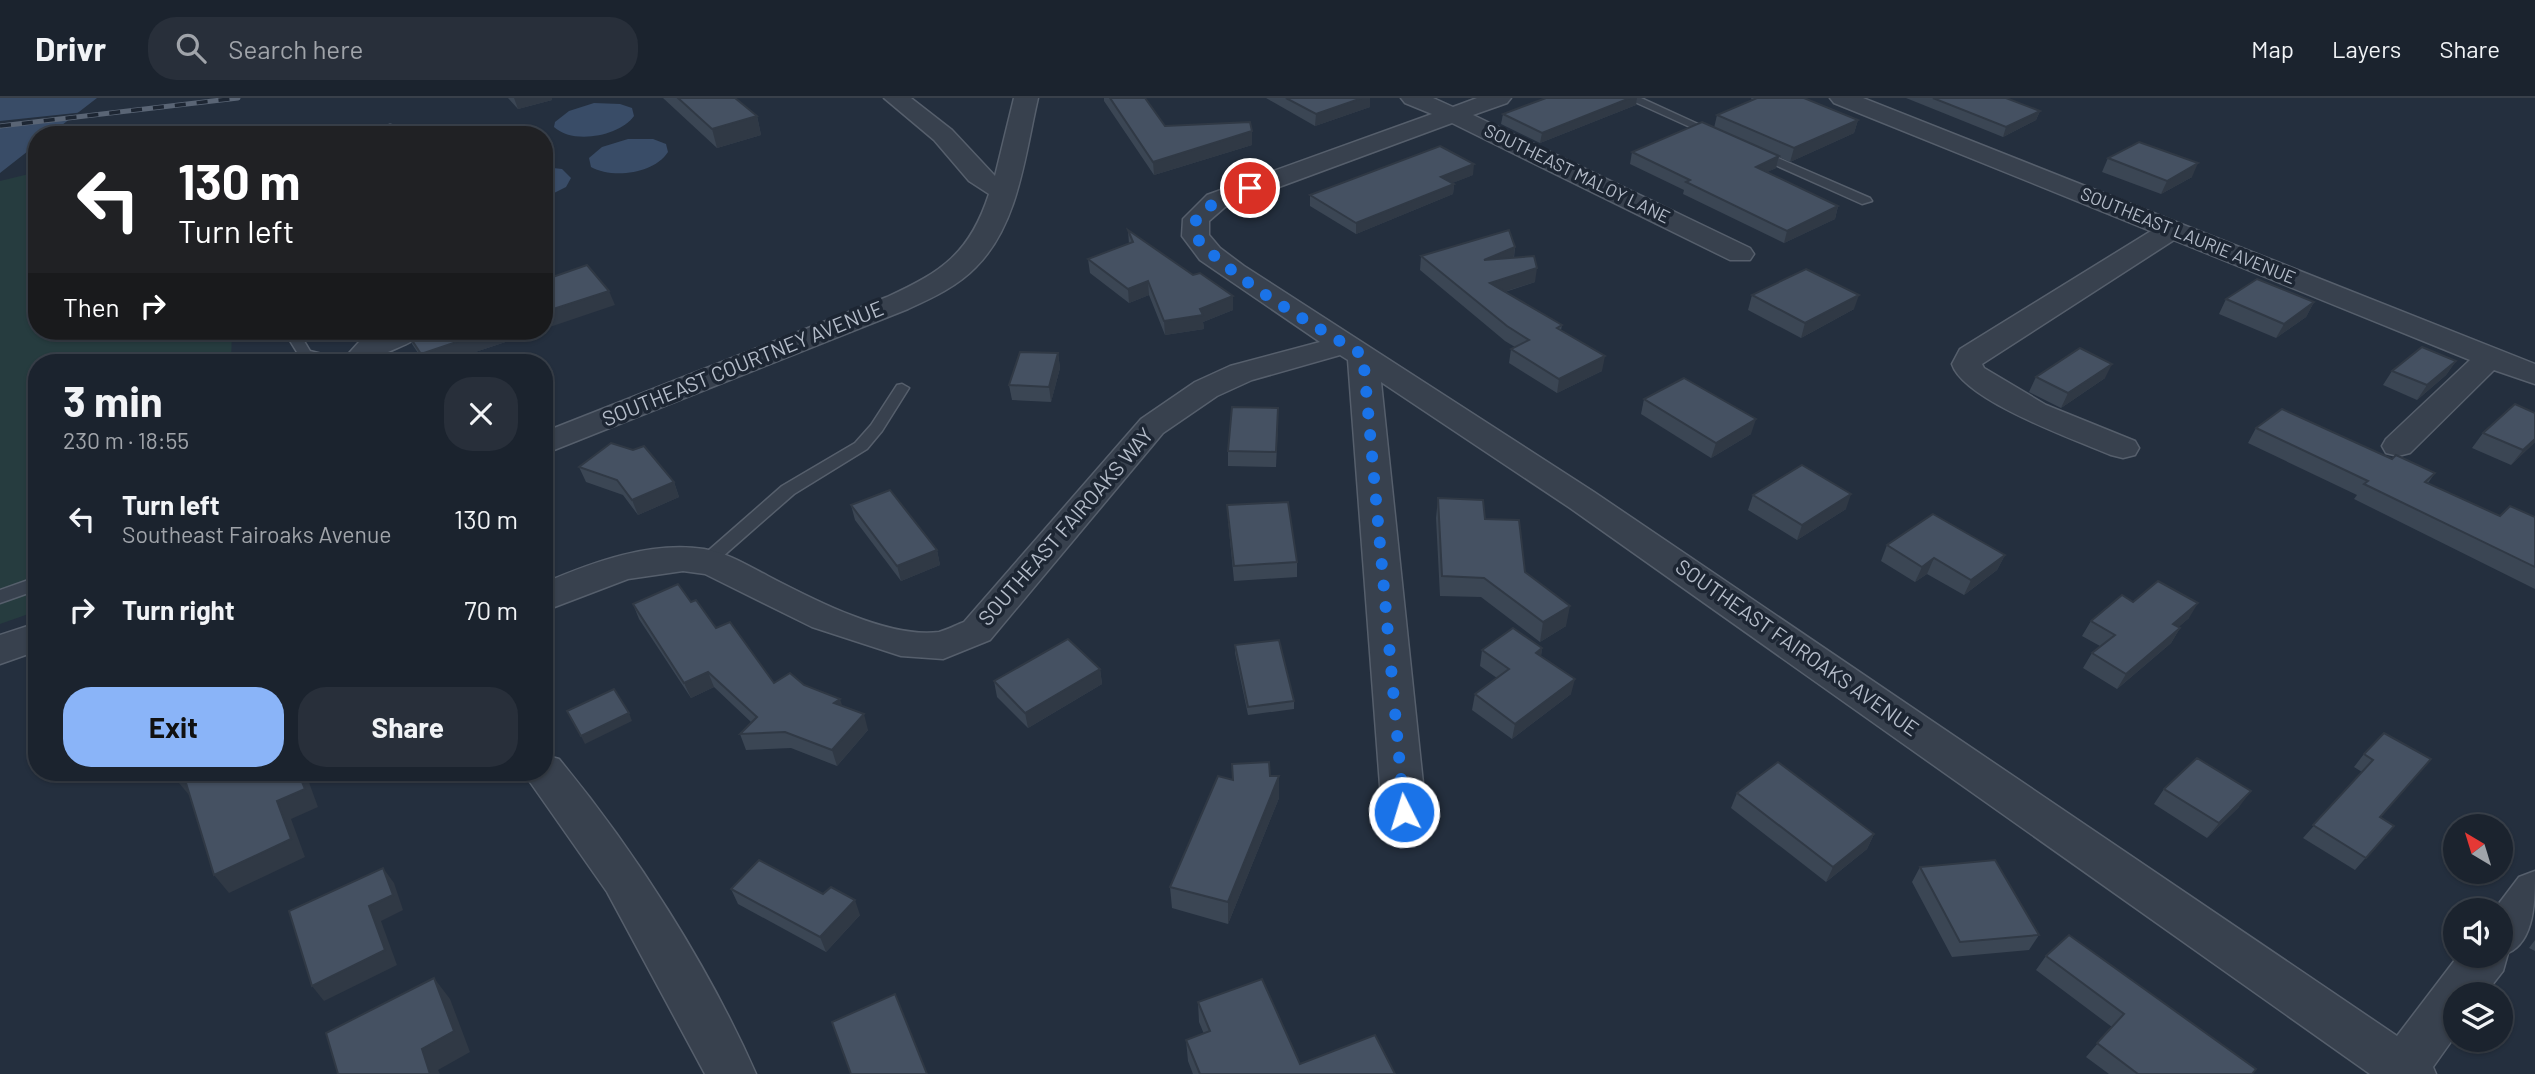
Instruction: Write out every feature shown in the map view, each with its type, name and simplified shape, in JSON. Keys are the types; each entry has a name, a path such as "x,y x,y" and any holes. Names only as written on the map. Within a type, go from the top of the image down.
{"street":[{"path":"896,98 943,135 978,176 1002,191"},
{"name":"SOUTHEAST COURTNEY AVENUE","path":"553,439 885,307 940,281 967,261 984,237 1002,191 1026,98"},
{"name":"SOUTHEAST MALOY LANE","path":"1413,98 1740,254"},
{"path":"1450,115 1499,98"},
{"name":"SOUTHEAST LAURIE AVENUE","path":"1842,98 2535,375"},
{"name":"SOUTHEAST FAIROAKS AVENUE","path":"1450,115 1216,201 1196,219 1195,236 1210,254 1582,500 2404,1072"},
{"path":"2123,448 2035,412 1970,373 1967,364 1971,355 2172,230"},
{"path":"364,354 370,348 388,340"},
{"path":"1354,350 1404,812"},
{"name":"SOUTHEAST FAIROAKS WAY","path":"553,594 575,584 668,558 707,561 806,611 912,647 944,645 977,631 1152,426 1206,389 1241,373 1354,350"},
{"path":"2398,446 2490,356"},
{"path":"0,650 28,639"},
{"path":"553,781 567,798 657,932 731,1074"},
{"path":"2513,920 2535,890"},
{"path":"2466,982 2477,968"},
{"path":"2404,1072 2443,1014"}],"lane":[{"path":"1632,98 1731,142"},
{"path":"1743,147 1866,201"},
{"path":"707,561 788,490 861,446 877,428 902,388"},
{"path":"0,597 28,586"}],"green space":[{"path":"28,174 28,340 232,340 231,354 28,354 28,614 0,624 0,181"}],"water":[{"path":"0,98 97,98 61,126 28,126 28,151 0,173"},
{"path":"594,103 620,104 632,108 634,116 618,129 596,136 573,136 554,127 555,122 569,111"},
{"path":"628,139 653,139 666,144 668,152 662,159 643,170 610,173 591,167 589,158 602,147"},
{"path":"553,168 562,169 571,178 566,187 553,194"}],"pier":[{"path":"85,112 77,118 0,127 0,121"}],"building":[{"path":"678,98 735,98 757,116 712,129"},
{"path":"1110,98 1145,98 1165,126 1250,122 1252,131 1153,162"},
{"path":"1286,98 1362,98 1316,114"},
{"path":"1546,98 1630,98 1542,133 1503,114"},
{"path":"1757,98 1804,98 1858,120 1794,148 1717,115"},
{"path":"1933,98 2006,98 2040,111 2006,127"},
{"path":"1702,122 1779,156 1756,167 1838,206 1787,231 1686,182 1690,180 1632,152"},
{"path":"2139,142 2198,163 2167,181 2108,158"},
{"path":"1440,146 1474,164 1441,177 1454,184 1356,223 1310,195"},
{"path":"1128,230 1193,275 1200,273 1233,296 1200,309 1203,315 1164,321 1148,281 1128,289 1088,259 1133,242"},
{"path":"1509,230 1515,247 1484,260 1534,256 1537,268 1490,283 1562,325 1557,328 1605,356 1559,379 1511,349 1529,340 1507,326 1421,256"},
{"path":"587,265 609,291 553,309 553,277"},
{"path":"1806,269 1859,295 1805,323 1752,295"},
{"path":"2257,279 2314,302 2284,324 2226,299"},
{"path":"412,340 462,340 421,354"},
{"path":"2422,347 2456,361 2427,385 2392,371"},
{"path":"2080,348 2112,364 2068,393 2036,377"},
{"path":"1020,352 1058,353 1049,387 1009,385"},
{"path":"1684,378 1756,419 1716,443 1644,399"},
{"path":"2515,404 2535,413 2535,439 2523,450 2483,433"},
{"path":"1232,407 1278,408 1276,452 1228,451"},
{"path":"2282,409 2392,459 2396,455 2435,473 2425,482 2500,516 2510,506 2535,517 2535,567 2364,484 2368,481 2256,428"},
{"path":"611,443 633,450 644,446 674,482 632,500 617,480 579,467"},
{"path":"1802,465 1851,494 1802,525 1753,495"},
{"path":"890,490 937,550 897,566 851,505"},
{"path":"1438,498 1483,500 1485,519 1519,520 1525,572 1570,606 1543,622 1484,578 1442,576"},
{"path":"1288,502 1297,562 1234,566 1227,505"},
{"path":"1933,514 2005,555 1971,580 1934,558 1922,567 1887,545"},
{"path":"2158,581 2198,603 2173,624 2180,628 2126,674 2092,653 2115,635 2091,621 2122,595 2133,602"},
{"path":"678,584 691,602 696,600 716,628 730,622 774,683 790,673 804,685 840,699 834,703 864,714 832,750 785,732 740,734 757,717 708,672 684,683 633,604"},
{"path":"1513,628 1542,648 1536,653 1575,679 1515,724 1475,694 1509,669 1482,650"},
{"path":"1068,639 1100,669 1025,713 994,681"},
{"path":"1279,640 1294,701 1248,707 1235,645"},
{"path":"614,689 629,713 581,736 567,711"},
{"path":"2384,733 2431,759 2380,817 2394,826 2366,858 2313,825 2373,760 2364,754"},
{"path":"2197,758 2251,791 2219,823 2164,789"},
{"path":"1269,762 1270,776 1279,776 1228,902 1170,887 1218,776 1233,780 1232,764"},
{"path":"1778,762 1874,834 1833,867 1737,793"},
{"path":"185,781 302,781 305,789 277,801 291,839 214,875"},
{"path":"759,860 823,894 831,887 855,900 820,937 731,889"},
{"path":"1995,860 2039,935 1960,942 1920,867"},
{"path":"383,868 393,895 369,906 385,950 312,986 289,911"},
{"path":"2069,935 2256,1069 2252,1074 2138,1074 2097,1043 2124,1014 2046,956"},
{"path":"434,978 454,1031 422,1049 430,1074 338,1074 326,1033"},
{"path":"1262,979 1300,1064 1375,1035 1395,1074 1200,1074 1186,1040 1210,1031 1198,1002"},
{"path":"895,994 927,1074 851,1074 832,1022"}],"railway":[{"path":"0,126 238,98"}],"route":[{"path":"1250,188 1216,201 1196,219 1195,236 1210,254 1234,272 1363,355 1404,812"}]}
